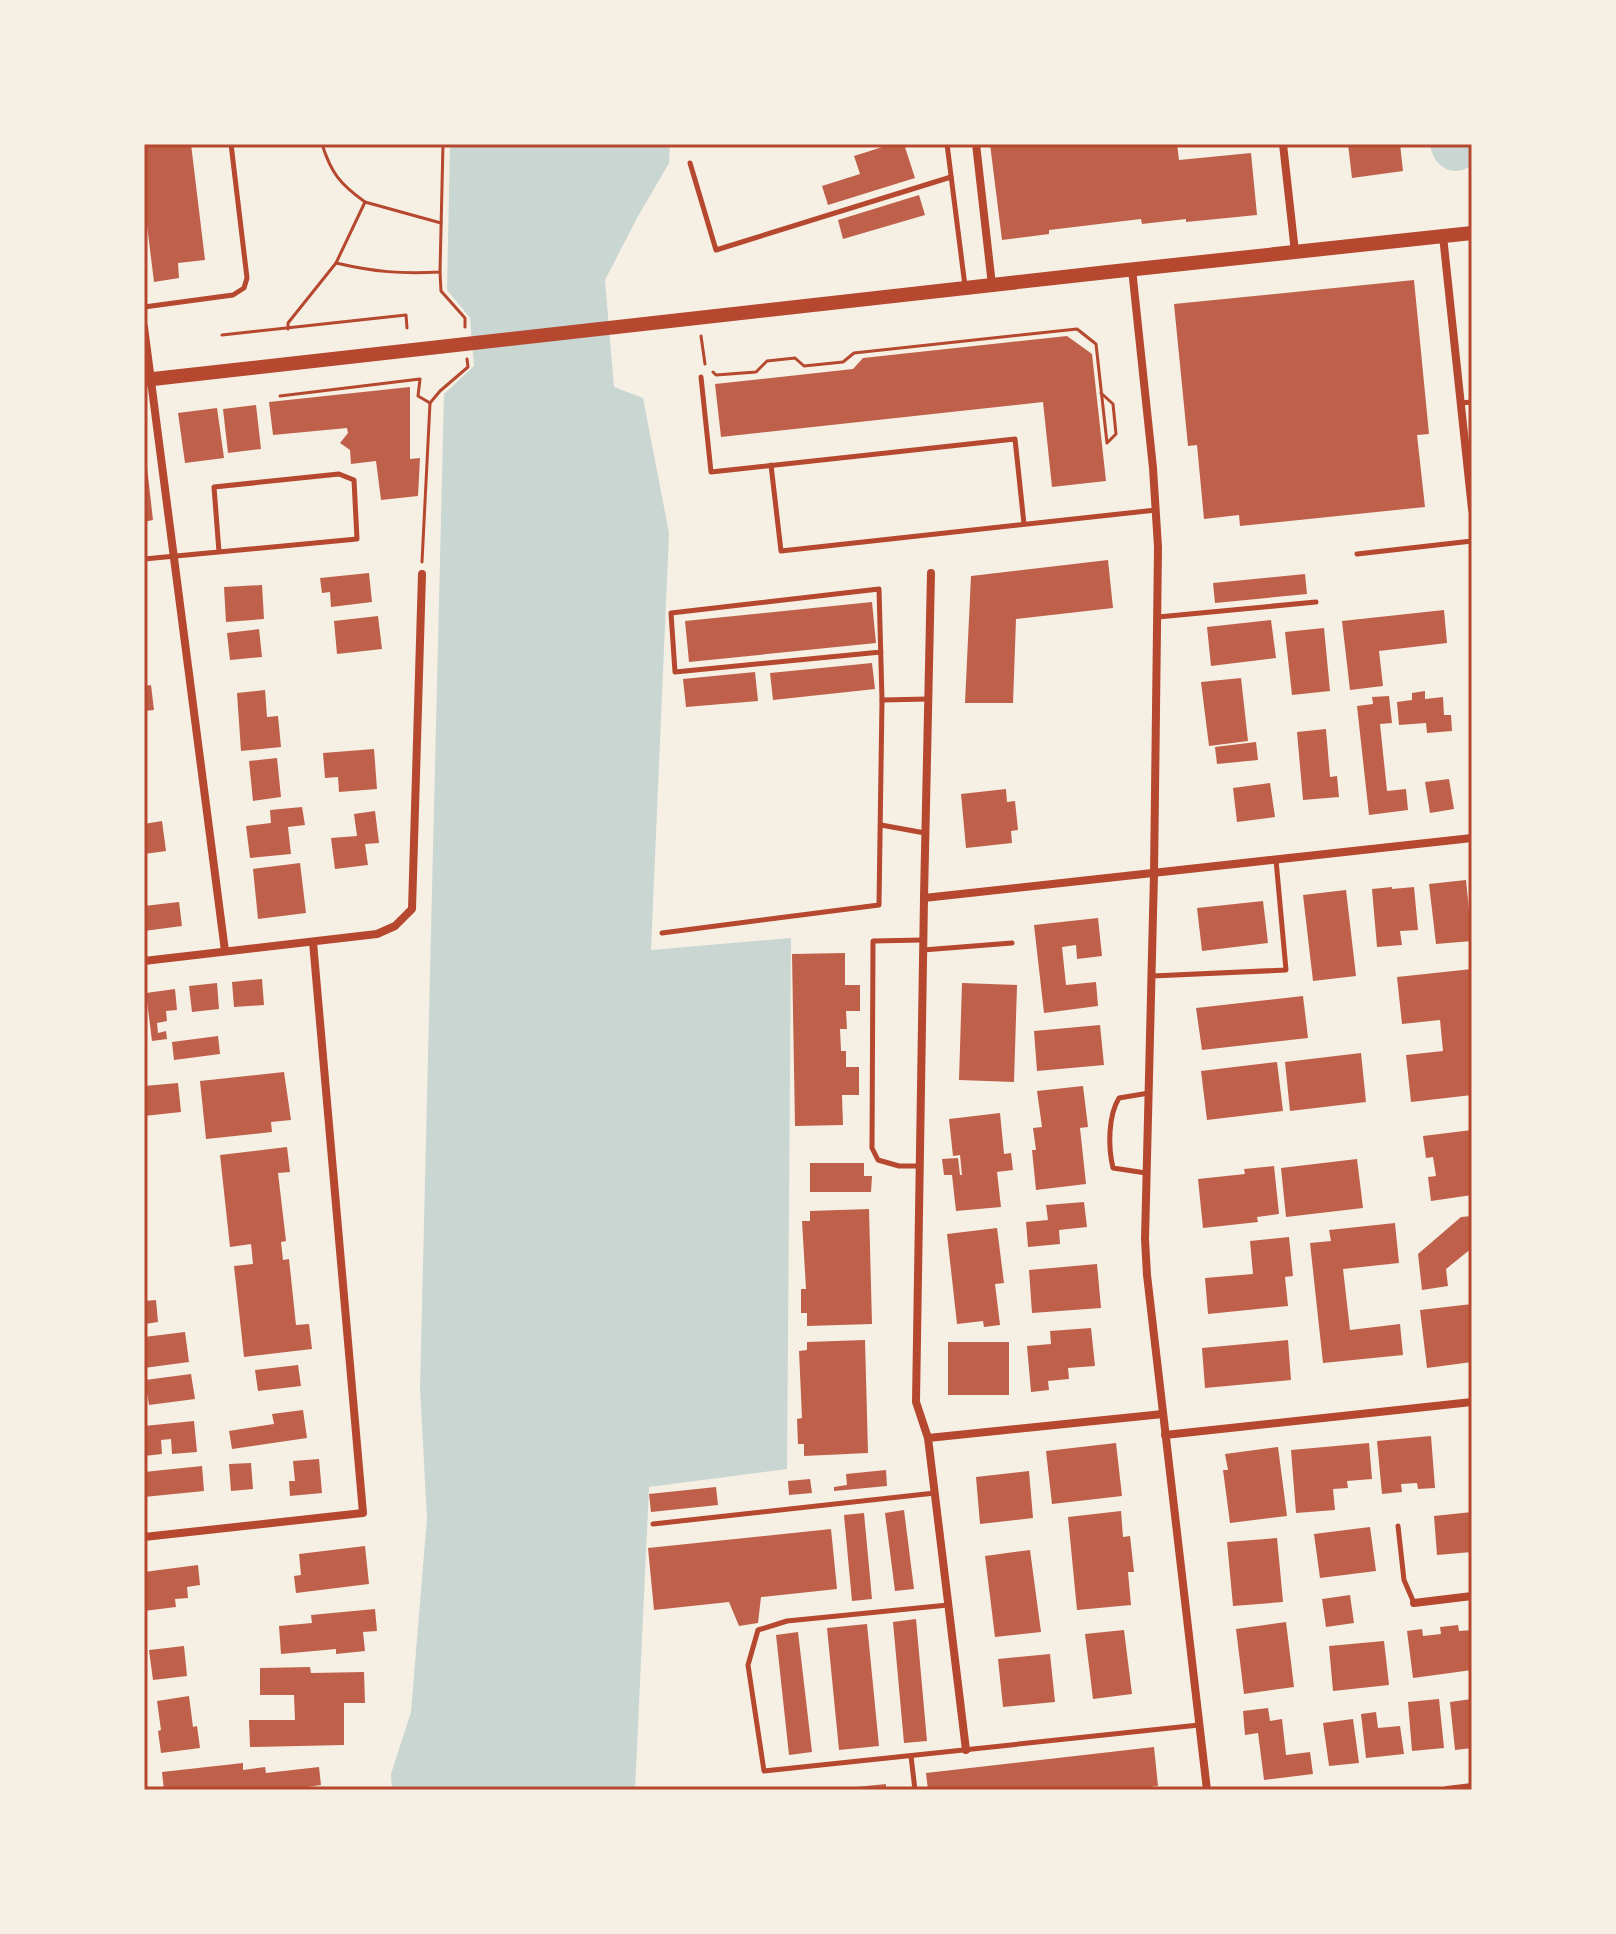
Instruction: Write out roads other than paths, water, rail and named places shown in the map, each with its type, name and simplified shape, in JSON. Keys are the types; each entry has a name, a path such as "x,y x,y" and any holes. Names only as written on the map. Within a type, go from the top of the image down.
{"main road":[{"path":"148,380 1472,233"}],"street":[{"path":"976,144 992,285"},
{"path":"1283,144 1295,252"},
{"path":"1443,236 1472,509"},
{"path":"1132,269 1153,468 1158,617 1145,1239 1207,1790"},
{"path":"144,327 148,380 175,556 225,951"},
{"path":"931,573 916,1402 928,1438 966,1750"},
{"path":"144,961 377,934 395,926 412,909 422,574"},
{"path":"924,898 1472,838"},
{"path":"144,1537 363,1513 313,942"},
{"path":"1165,1435 1472,1402"},
{"path":"928,1438 1163,1414"},
{"path":"1414,1603 1472,1596"},
{"path":"1447,1790 1472,1787"}],"lane":[{"path":"144,307 233,295 244,288 247,278 231,144"},
{"path":"947,144 965,288"},
{"path":"690,163 716,250 951,177"},
{"path":"701,377 711,472 1015,439 1024,524"},
{"path":"1460,403 1472,402"},
{"path":"771,465 781,551 1156,510"},
{"path":"144,559 175,556 219,552 357,539 354,480 339,474 214,487 219,552"},
{"path":"1357,554 1472,541"},
{"path":"662,933 879,905 882,700 881,652 879,589 671,613 675,672 881,652"},
{"path":"1158,617 1316,602"},
{"path":"882,700 928,699"},
{"path":"881,825 925,833"},
{"path":"1151,977 1286,970 1276,860"},
{"path":"920,1166 899,1166 878,1160 872,1148 873,941 923,940"},
{"path":"923,950 1012,943"},
{"path":"1147,1174 1113,1168 1110,1155 1112,1109 1119,1098 1149,1093"},
{"path":"653,1524 935,1493"},
{"path":"1398,1526 1404,1580 1414,1603"},
{"path":"948,1605 787,1621 758,1630 748,1665 764,1771 1199,1725"},
{"path":"911,1756 915,1790"}]}
